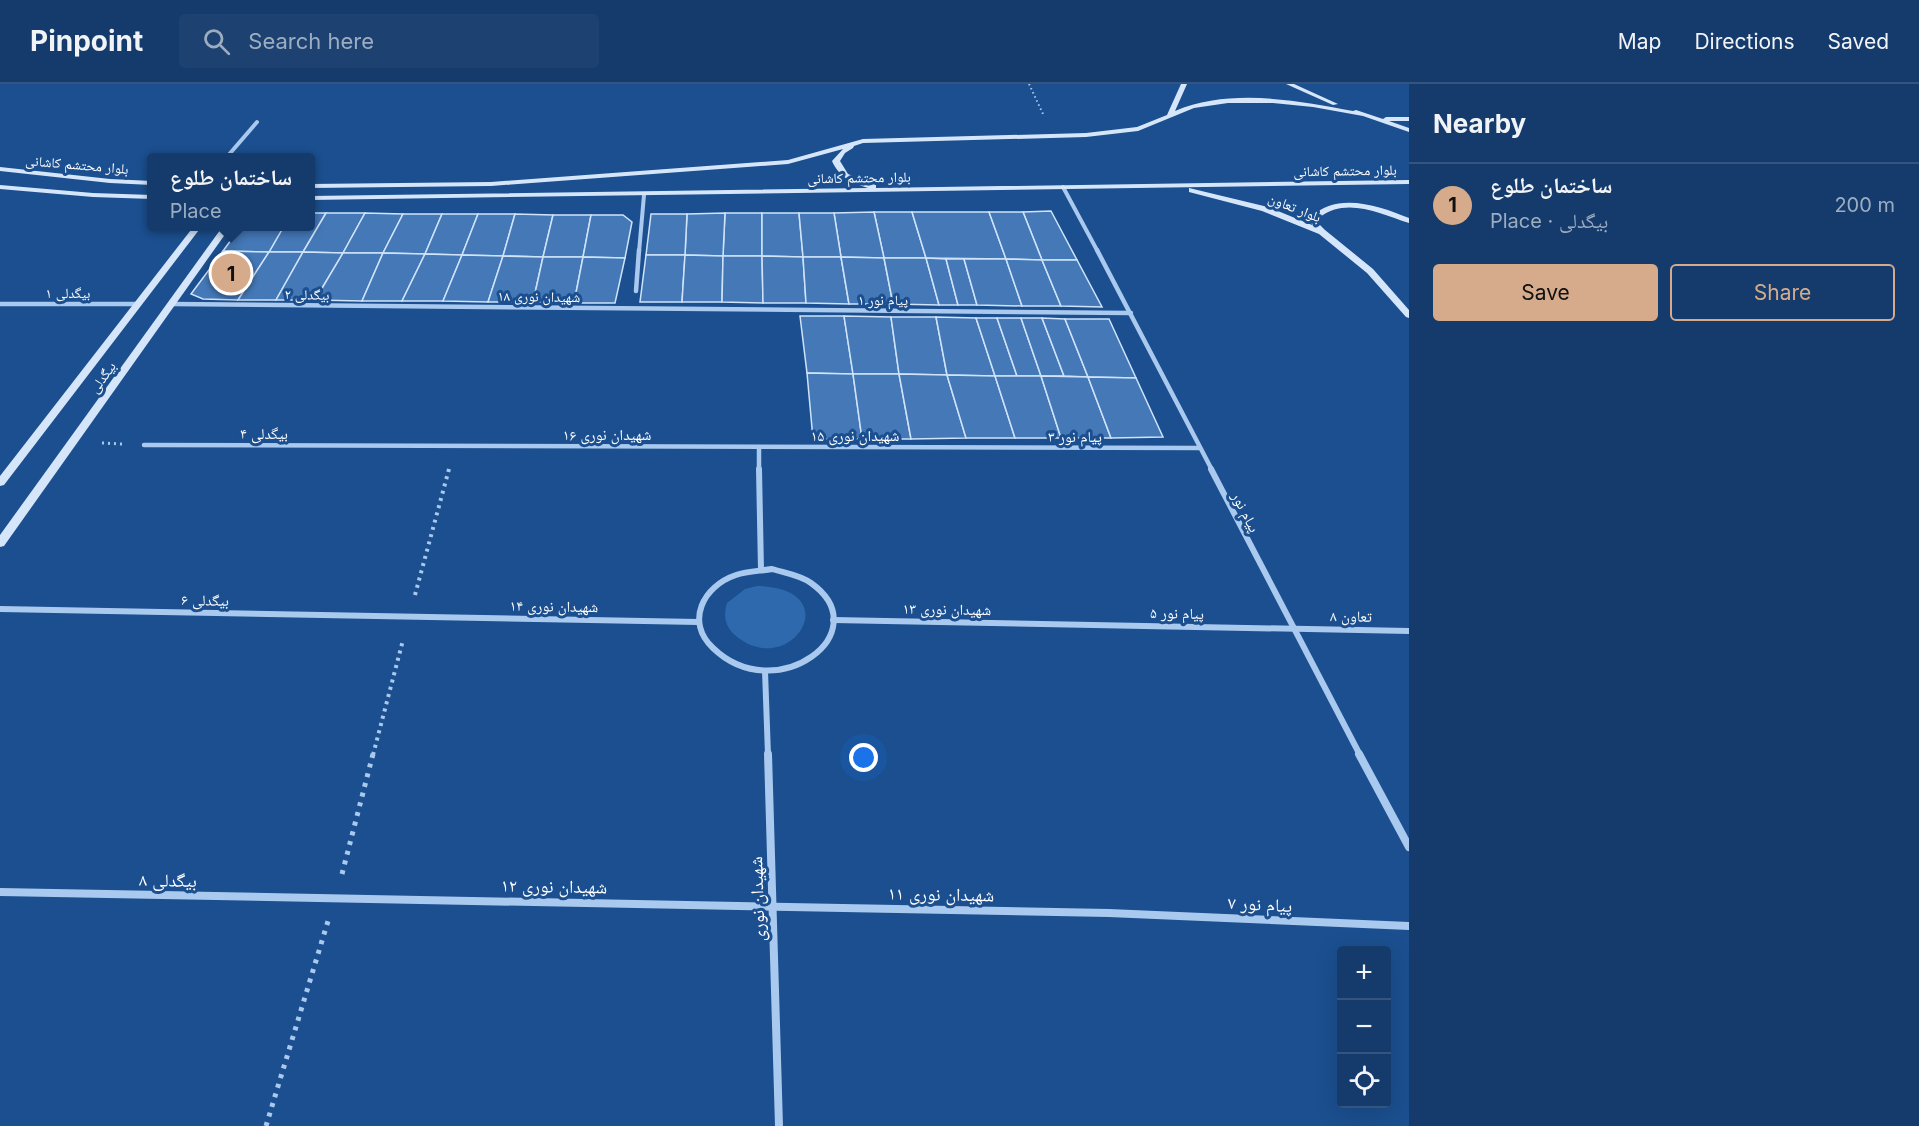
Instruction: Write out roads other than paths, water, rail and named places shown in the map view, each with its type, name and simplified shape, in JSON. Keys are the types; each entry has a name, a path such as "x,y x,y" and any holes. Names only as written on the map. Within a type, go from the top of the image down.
{"main road":[{"path":"1169,117 1184,84"},
{"path":"1288,84 1361,115 1409,130"},
{"name":"بلوار محتشم کاشانی","path":"315,186 491,184 788,162 863,141 1086,135 1138,129 1193,106 1228,101 1273,101 1313,105 1361,115"},
{"path":"1373,118 1409,119"},
{"path":"863,141 842,152 836,162 839,171 850,179 886,190"},
{"name":"بلوار محتشم کاشانی","path":"0,169 147,183"},
{"path":"620,173 605,178 599,184 602,189 621,195"},
{"name":"بلوار محتشم کاشانی","path":"315,198 644,195 1409,182"},
{"name":"بلوار تعاون","path":"1176,186 1265,209 1322,232 1370,271 1409,315"},
{"name":"بلوار محتشم کاشانی","path":"0,188 147,197"},
{"path":"123,196 147,201"},
{"path":"1322,232 1315,224 1315,217 1320,211 1330,207 1361,207 1379,210 1409,221"},
{"name":"بیگدلی","path":"0,483 191,231"},
{"name":"بیگدلی","path":"0,543 223,231"}],"street":[{"path":"230,153 257,122"},
{"name":"پیام نور","path":"1063,187 1131,313 1292,629 1409,847"},
{"path":"636,291 644,195"},
{"name":"بیگدلی ۱","path":"0,304 136,304"},
{"name":"بیگدلی ۲","path":"171,304 442,307"},
{"name":"شهیدان نوری ۱۸","path":"442,307 636,309"},
{"name":"پیام نور ۱","path":"636,309 1131,313"},
{"name":"بیگدلی ۴","path":"144,444 456,445"},
{"name":"شهیدان نوری ۱۶","path":"456,445 759,447"},
{"path":"759,447 761,570"},
{"name":"شهیدان نوری ۱۵","path":"759,447 950,448"},
{"name":"پیام نور ۳","path":"950,448 1199,448"},
{"path":"772,569 794,574 812,584 826,598 833,614 833,620 833,631 824,648 810,660 788,669 765,671 742,667 723,658 708,645 699,629 698,613 703,597 714,584 731,575 772,569"},
{"name":"بیگدلی ۶","path":"0,609 409,617"},
{"name":"شهیدان نوری ۱۴","path":"409,617 698,622"},
{"name":"شهیدان نوری ۱۳","path":"833,620 1061,624"},
{"name":"پیام نور ۵","path":"1061,624 1292,629"},
{"name":"تعاون ۸","path":"1292,629 1409,631"},
{"name":"شهیدان نوری","path":"765,671 779,1126"},
{"name":"بیگدلی ۸","path":"0,892 336,897"},
{"name":"شهیدان نوری ۱۲","path":"336,897 772,905"},
{"name":"شهیدان نوری ۱۱","path":"772,905 1109,913"},
{"name":"پیام نور ۷","path":"1109,913 1409,926"}],"place":[{"name":"ساختمان طلوع","path":"231,273"}]}
